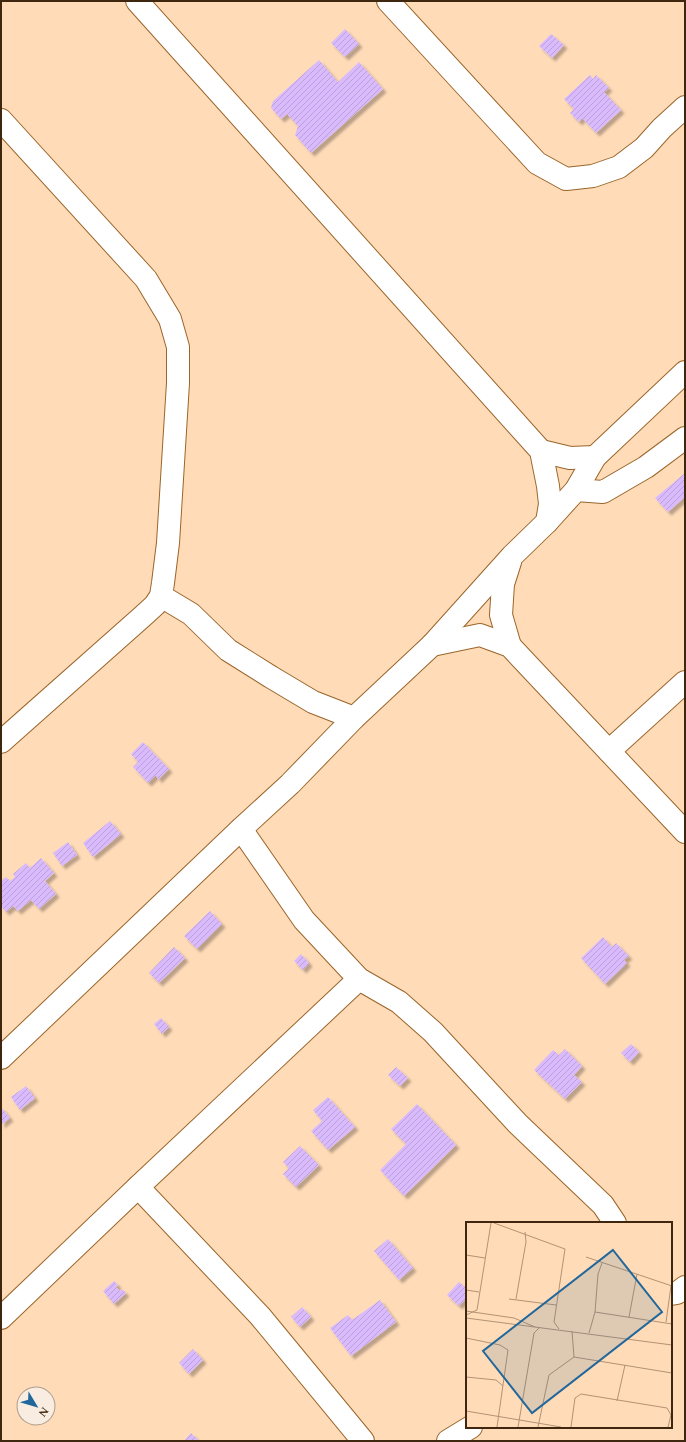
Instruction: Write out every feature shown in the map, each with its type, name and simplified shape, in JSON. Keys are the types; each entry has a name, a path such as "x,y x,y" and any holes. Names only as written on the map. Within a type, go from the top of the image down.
{"street":[{"path":"137,1 541,451 550,504 547,522"},
{"path":"388,1 537,163 566,179 593,176 619,167 644,148 662,128 685,107"},
{"path":"1,120 146,279 170,319 178,347 178,383 168,543 161,596 155,605 143,616 1,742"},
{"path":"1,1058 290,784 354,718 432,645 512,556 547,522 576,490 595,457 685,372"},
{"path":"576,490 603,492 646,467 685,438"},
{"path":"541,451 570,458 595,457"},
{"path":"510,646 501,615 503,584 512,556"},
{"path":"161,596 191,614 228,650 313,702 354,718"},
{"path":"432,645 480,635 510,646 685,832"},
{"path":"609,751 685,682"},
{"path":"241,829 304,920 359,979 399,1002 433,1032 518,1124 603,1205 614,1222"},
{"path":"1,1318 138,1186 359,979"},
{"path":"138,1186 260,1316 363,1441"},
{"path":"672,1294 685,1287"},
{"path":"448,1441 469,1428"}],"building":[{"path":"345,29 359,44 345,57 331,43"},
{"path":"551,34 564,45 552,58 539,46"},
{"path":"319,60 338,82 359,62 383,89 311,153 295,135 298,126 287,114 281,119 271,108 273,101"},
{"path":"590,75 593,79 596,75 609,88 604,92 621,110 596,133 582,118 579,122 570,113 574,109 564,99"},
{"path":"685,473 685,497 668,512 655,498"},
{"path":"143,742 169,769 158,780 156,775 148,783 133,767 138,762 131,754"},
{"path":"110,821 121,834 93,857 83,843"},
{"path":"68,842 77,855 62,866 53,853"},
{"path":"41,858 54,873 45,881 56,894 39,909 31,900 18,911 13,906 6,912 1,906 1,881 6,877 10,881 15,877 13,874 26,863 30,868"},
{"path":"210,911 222,924 197,949 184,936"},
{"path":"603,937 612,947 616,943 629,956 624,960 627,963 605,984 581,958"},
{"path":"174,947 185,958 159,983 149,973"},
{"path":"301,954 309,963 303,970 294,961"},
{"path":"161,1018 169,1027 162,1034 154,1024"},
{"path":"631,1044 639,1052 630,1062 621,1053"},
{"path":"565,1049 582,1066 574,1075 582,1082 565,1099 534,1070 553,1050 559,1055"},
{"path":"396,1067 408,1078 400,1086 388,1075"},
{"path":"26,1086 35,1098 20,1110 11,1097"},
{"path":"328,1097 355,1127 328,1150 311,1131 322,1121 313,1110"},
{"path":"417,1104 456,1145 404,1196 380,1170 406,1144 391,1129"},
{"path":"1,1107 10,1118 1,1125"},
{"path":"300,1146 319,1165 296,1187 283,1174 289,1168 283,1162"},
{"path":"388,1239 413,1268 399,1280 374,1251"},
{"path":"114,1281 118,1285 116,1287 120,1291 122,1289 126,1293 114,1304 103,1291"},
{"path":"459,1282 466,1288 466,1299 459,1306 447,1295"},
{"path":"380,1300 396,1322 351,1356 330,1328 348,1315 352,1320"},
{"path":"302,1307 311,1317 300,1327 291,1317"},
{"path":"193,1349 203,1360 189,1374 179,1363"},
{"path":"191,1433 199,1441 184,1441"}]}
